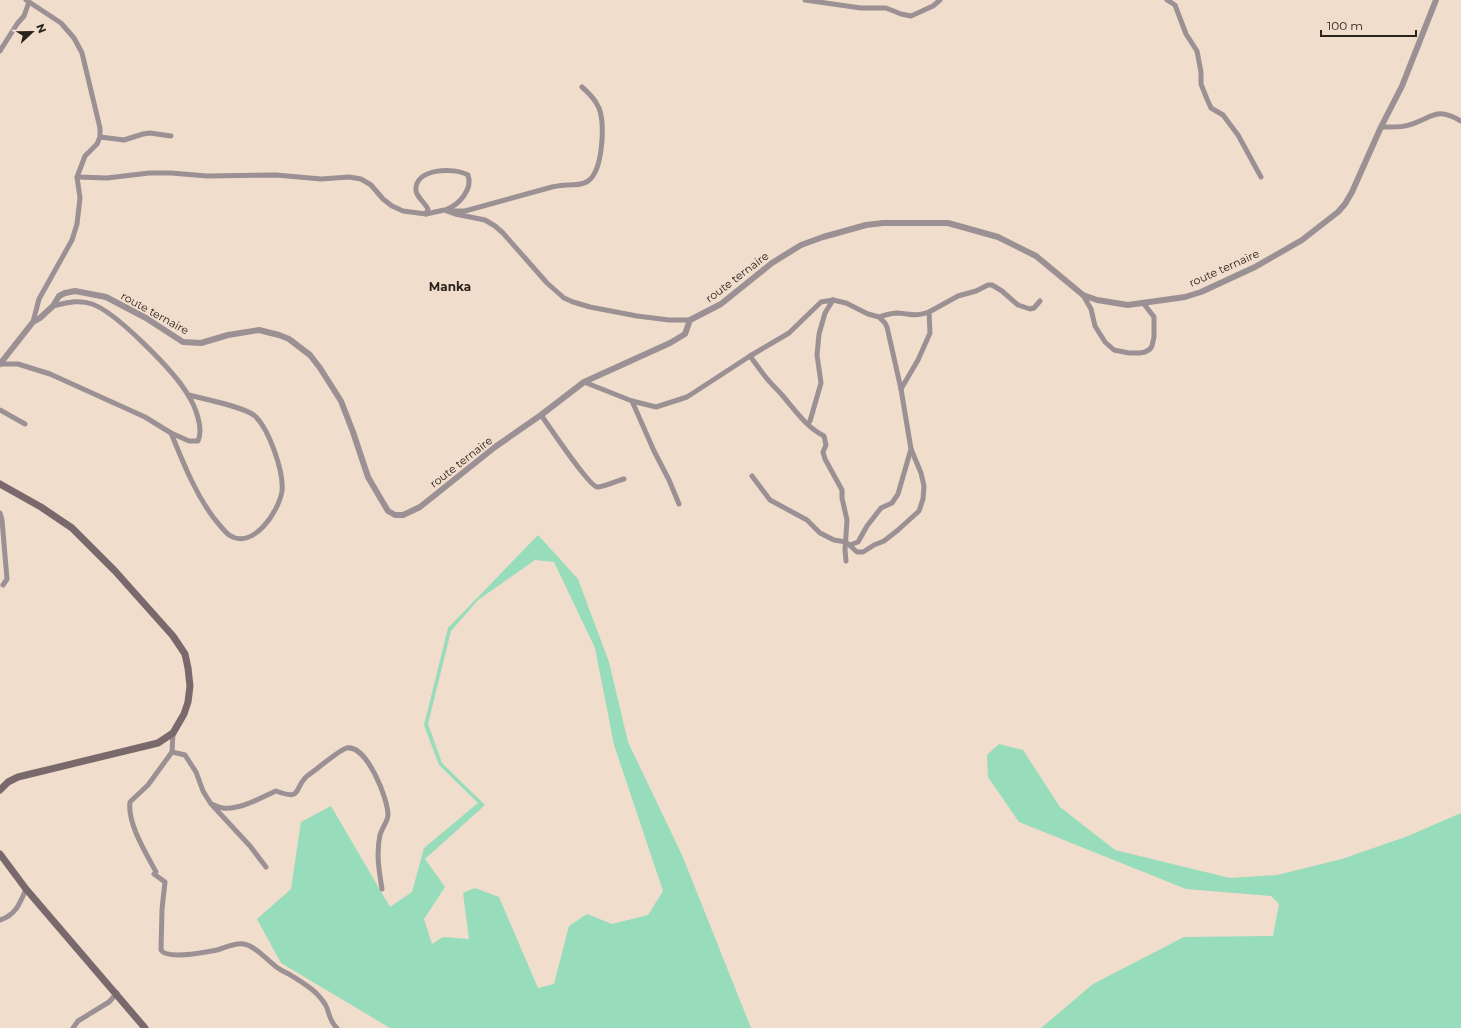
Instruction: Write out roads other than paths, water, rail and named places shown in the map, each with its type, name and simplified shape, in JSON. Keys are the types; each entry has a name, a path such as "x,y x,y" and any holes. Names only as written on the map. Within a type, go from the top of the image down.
{"main road":[{"path":"0,484 41,507 72,528 115,571 173,636 185,654 190,686 188,702 184,714 173,733 158,743 18,776 8,782 0,790"},
{"path":"0,854 26,889 72,944 146,1028"}],"street":[{"path":"805,0 861,8 886,8 911,16 933,6 940,0"},
{"path":"1167,0 1175,5 1186,34 1197,51 1202,84 1212,108 1223,115 1238,135 1261,177"},
{"name":"route ternaire","path":"0,364 32,322 40,318 53,306 59,296 75,291 106,297 146,318 183,342 200,342 228,335 259,330 279,335 289,339 310,355 320,368 341,402 354,432 368,477 374,489 388,511 395,515 403,515 420,507 495,447 542,415 584,382 670,343 685,334 690,320 720,304 772,263 801,245 823,236 866,226 882,224 948,223 998,237 1036,256 1083,295 1112,304 1128,306 1185,297 1201,292 1255,267 1302,240 1326,222 1338,212 1352,192 1381,127 1402,86 1436,0"},
{"path":"0,51 17,24 24,16 28,1 61,23 77,43 82,53 100,128 100,137 97,144 85,156 77,177 80,198 79,212 72,240 39,299 32,322"},
{"path":"444,210 465,211 552,187 586,183 597,168 600,154 601,119 599,108 592,96 582,87"},
{"path":"1381,127 1401,127 1410,125 1433,114 1441,113 1451,115 1461,121"},
{"path":"100,137 124,140 150,133 172,136"},
{"path":"77,177 107,178 149,173 207,176 276,175 321,179 349,177 361,179 371,185 383,199 392,206 403,211 426,214 454,207 468,189 468,175 445,169 437,170 421,179 416,190 418,196 428,208 426,214"},
{"path":"444,210 455,214 485,220 495,226 504,233 547,283 564,298 590,307 637,316 669,320 690,320"},
{"path":"584,382 632,401 656,407 687,397 750,356 789,333 821,302 833,300 846,303 868,314 879,317 897,313 915,316 929,312 958,296 976,291 988,285 992,285 1002,291 1018,305 1030,309 1034,308 1040,301"},
{"path":"1083,295 1091,309 1096,326 1105,342 1114,350 1129,353 1145,352 1152,346 1154,337 1154,317 1144,304"},
{"path":"808,424 821,383 817,355 819,334 825,314 833,300"},
{"path":"0,364 18,364 50,374 145,417 171,433 193,442 198,441 200,433 196,413 189,395 173,374 123,324 105,310 92,303 74,301 53,306"},
{"path":"901,388 918,360 930,334 929,312"},
{"path":"752,476 770,500 798,514 807,520 820,533 834,540 848,544 857,552 863,552 884,541 919,511 923,499 924,486 921,473 911,449 901,388 887,327 879,317"},
{"path":"750,356 800,418 815,431 824,436 826,445 823,452 825,459 842,490 842,498 847,520 848,544 845,550 846,561"},
{"path":"171,433 202,501 218,524 234,538 242,538 252,535 263,528 279,503 282,482 276,455 262,425 255,416 246,410 189,395"},
{"path":"632,401 679,504"},
{"path":"0,410 25,424"},
{"path":"542,415 577,465 595,486 600,487 624,479"},
{"path":"848,544 858,542 867,526 881,508 892,503 898,494 911,449"},
{"path":"0,513 7,579 3,585"},
{"path":"173,733 172,752 148,785 130,802 129,808 138,839 156,872 154,874 165,882 162,909 161,950 166,954 183,955 217,950 239,943 246,944 275,967 292,976 316,993 325,1005 328,1016 333,1025 337,1028"},
{"path":"211,804 222,808 232,808 276,791 288,796 292,795 299,790 307,776 343,749 352,748 358,751 375,772 387,806 388,816 381,833 379,844 378,871 382,889"},
{"path":"172,752 185,755 196,772 203,791 211,804 250,846 266,867"},
{"path":"0,920 8,918 18,907 26,889"},
{"path":"73,1028 78,1020 109,1002 116,993"}],"district":[{"name":"Manka","path":"450,287"}]}
